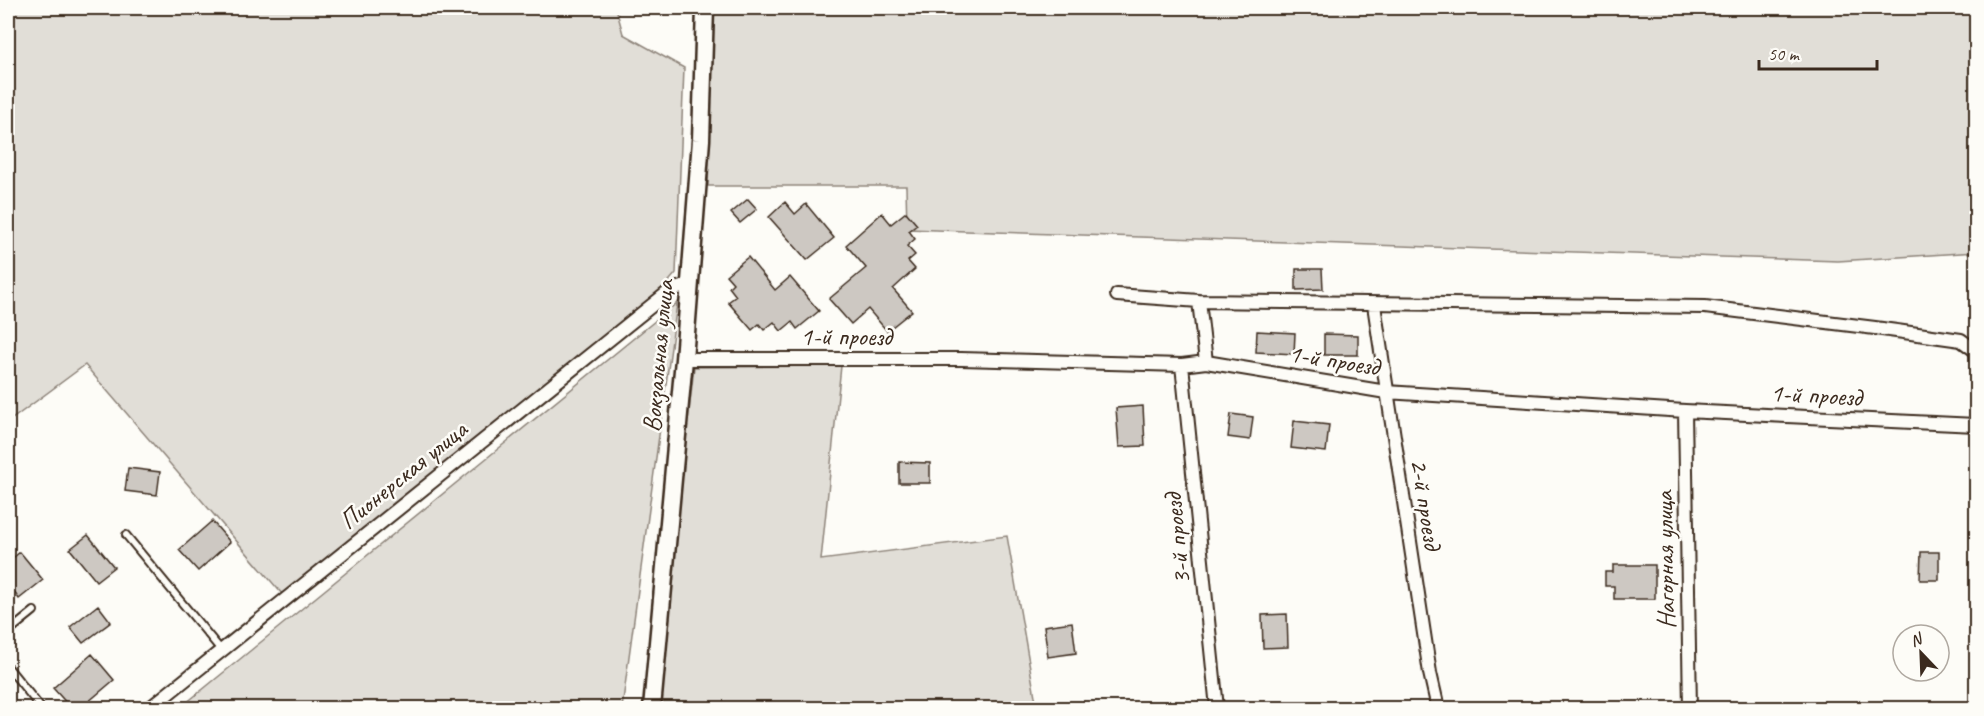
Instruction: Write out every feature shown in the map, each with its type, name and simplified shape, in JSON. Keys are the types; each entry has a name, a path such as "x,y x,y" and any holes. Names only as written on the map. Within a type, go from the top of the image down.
{"street":[{"name":"Вокзальная улица","path":"652,708 684,359 701,140 705,8"},
{"name":"Пионерская улица","path":"150,708 670,290 689,285"},
{"path":"1118,295 1199,301 1374,305 1705,307 1962,340 1977,351"},
{"path":"1199,301 1206,362"},
{"name":"2-й проезд","path":"1374,305 1430,674 1438,708"},
{"name":"1-й проезд","path":"684,359 961,359 1182,365 1206,362 1386,392 1685,411 1977,425"},
{"name":"3-й проезд","path":"1182,365 1217,708"},
{"name":"Нагорная улица","path":"1685,411 1690,708"}],"lane":[{"path":"126,535 221,650"},
{"path":"8,632 34,611"},
{"path":"8,667 41,708"}],"shaded area":[{"path":"8,8 616,8 623,34 684,68 676,273 659,293 283,595 85,365 8,422"},
{"path":"716,8 1976,8 1976,252 1838,261 907,229 906,186 708,186"},
{"path":"677,303 622,708 180,708"},
{"path":"841,366 821,560 1007,536 1037,708 656,708 694,367"}],"building":[{"path":"748,199 757,209 740,223 731,213"},
{"path":"785,202 795,214 806,204 834,238 807,260 769,217"},
{"path":"906,212 917,225 909,231 915,239 907,246 915,255 908,261 915,269 893,289 912,311 887,331 868,309 851,324 829,299 866,268 846,245 882,213 891,224"},
{"path":"748,257 775,290 790,277 819,311 797,329 792,322 781,331 774,322 764,330 759,324 752,330 728,302 736,296 729,287 733,283 726,275"},
{"path":"1296,269 1322,269 1323,289 1296,290"},
{"path":"1257,331 1295,333 1294,354 1256,352"},
{"path":"1324,334 1358,335 1358,355 1324,355"},
{"path":"1143,406 1145,446 1119,447 1116,408"},
{"path":"1231,414 1253,417 1250,440 1228,437"},
{"path":"1294,421 1329,425 1326,452 1291,448"},
{"path":"899,462 930,463 930,483 899,483"},
{"path":"128,468 160,472 157,495 125,491"},
{"path":"212,521 230,542 198,571 179,550"},
{"path":"88,535 114,567 96,581 70,549"},
{"path":"20,552 43,580 19,599 8,584 8,562"},
{"path":"1921,552 1939,552 1939,580 1920,580"},
{"path":"1613,565 1655,565 1655,599 1614,599 1614,586 1605,586 1605,572 1613,572"},
{"path":"98,605 111,622 83,643 70,627"},
{"path":"1287,614 1288,647 1263,648 1262,615"},
{"path":"1072,622 1076,653 1048,657 1044,626"},
{"path":"92,654 114,680 81,708 71,708 53,688"}]}
